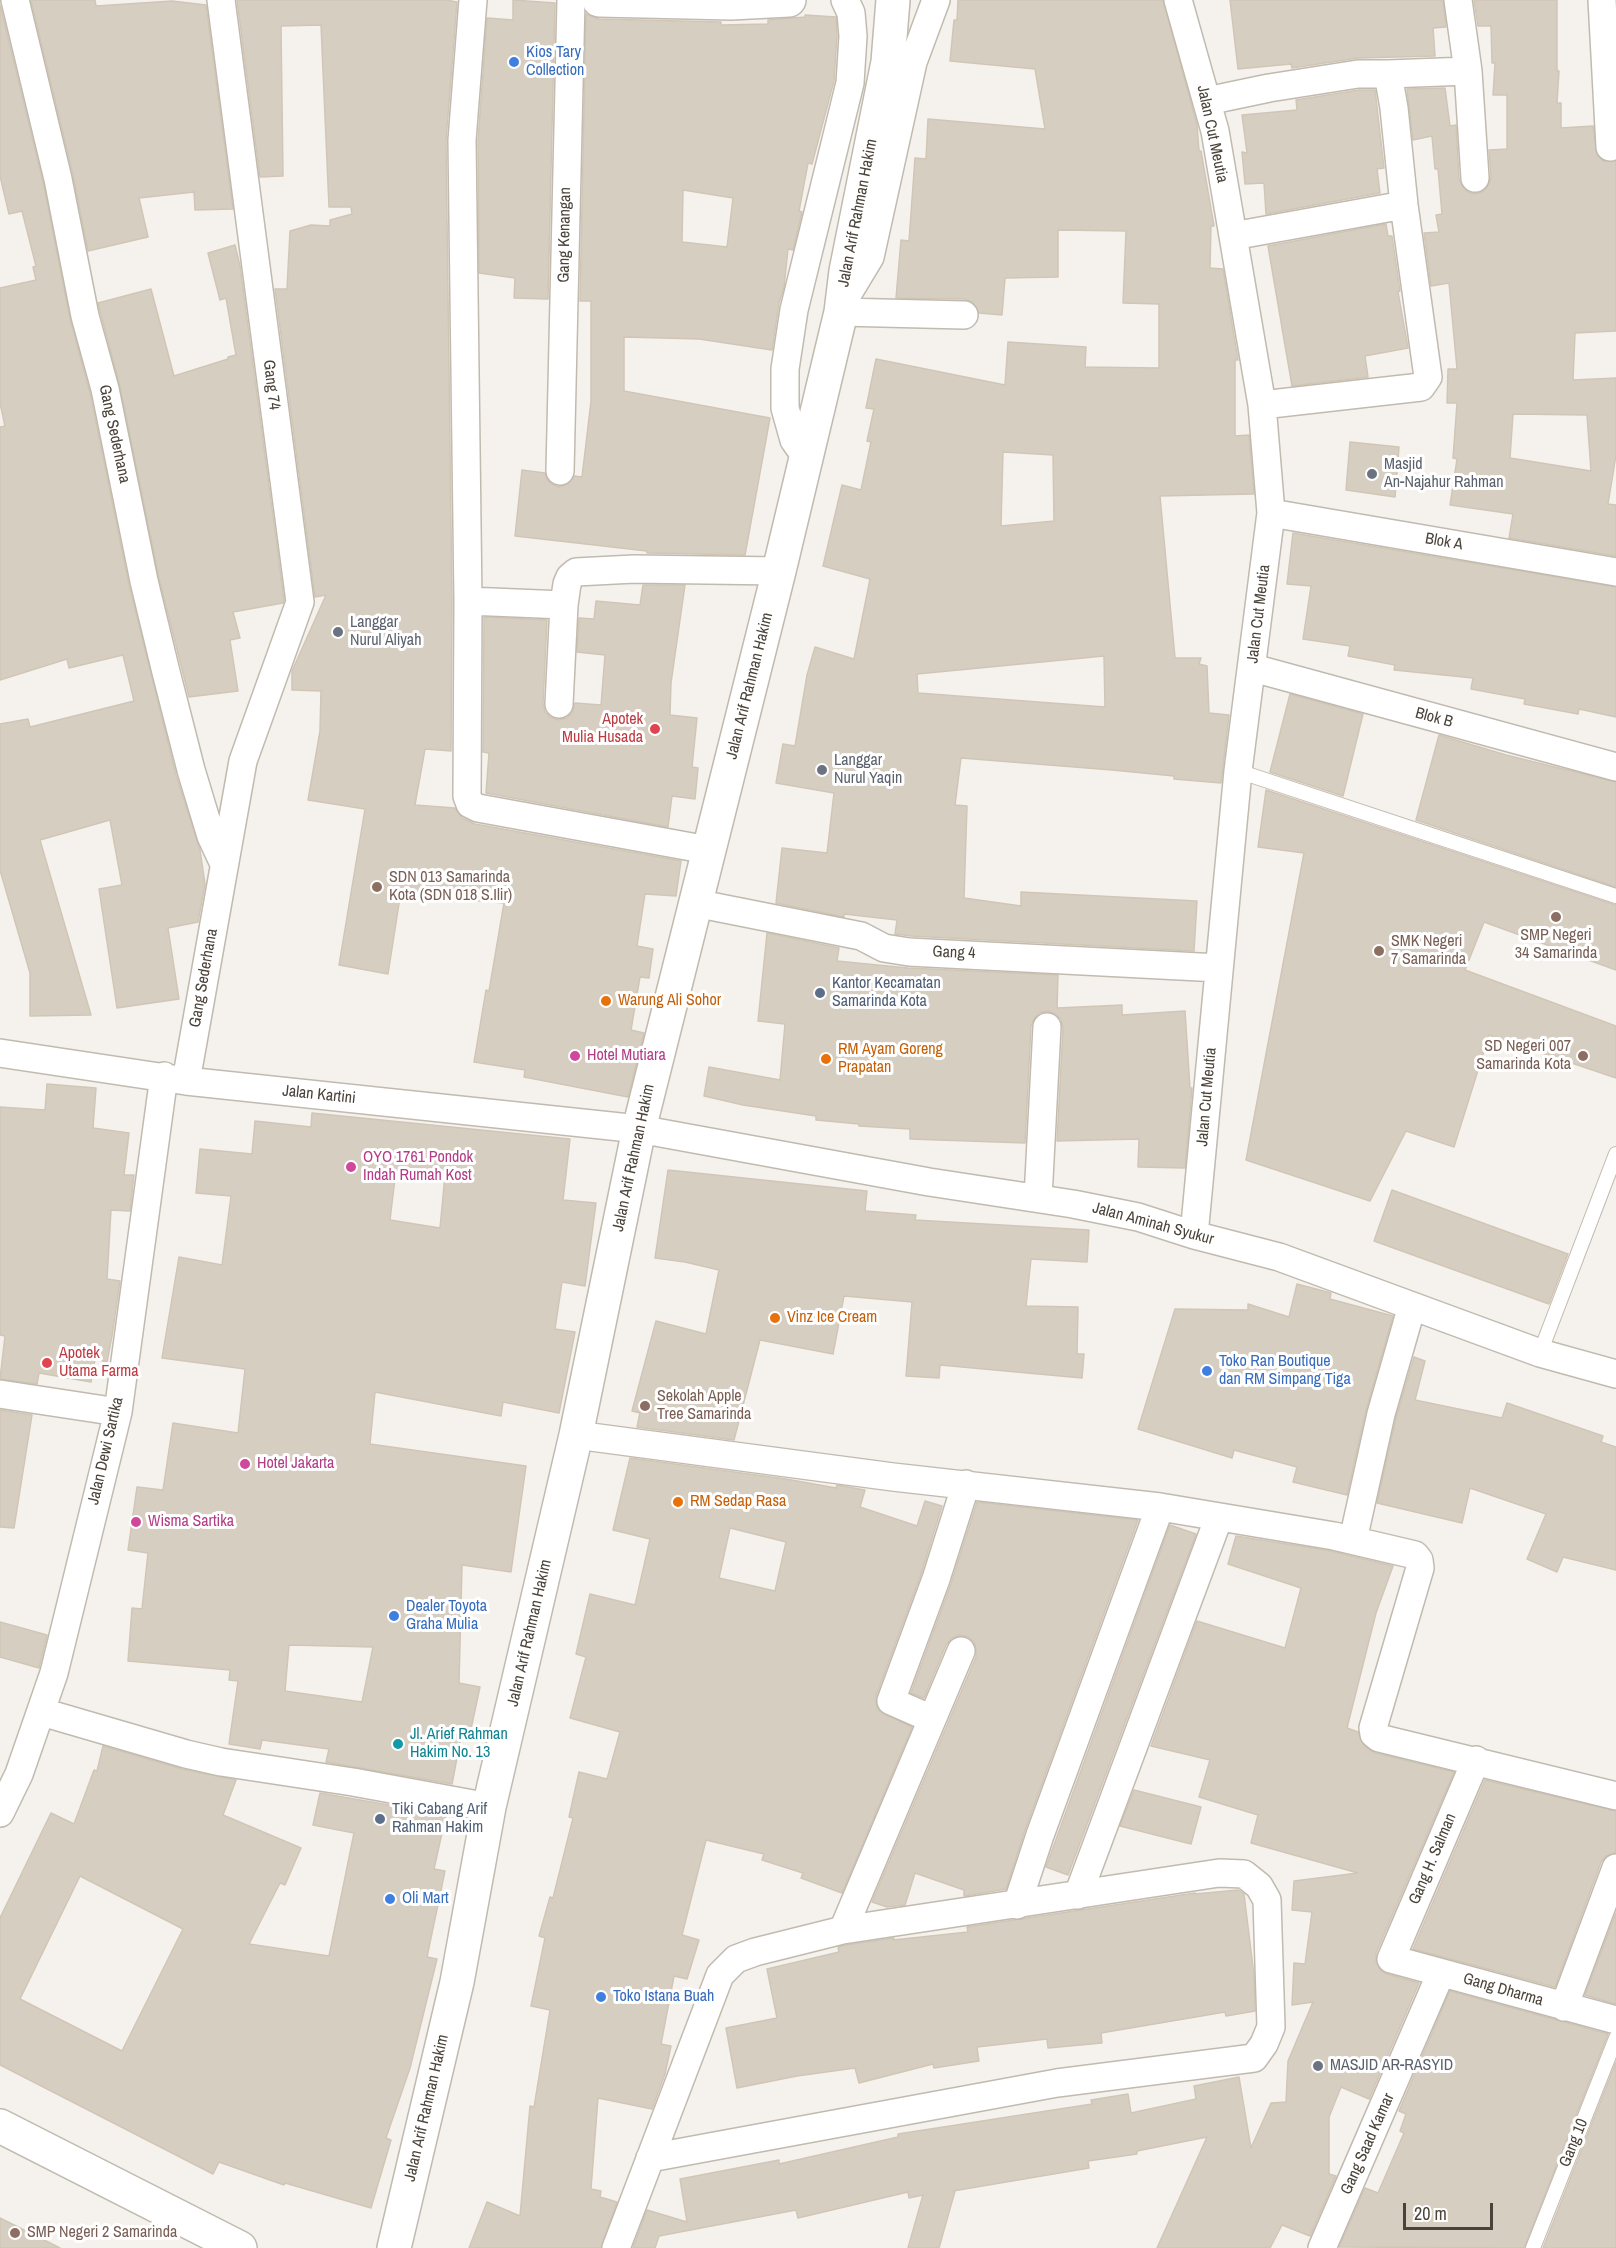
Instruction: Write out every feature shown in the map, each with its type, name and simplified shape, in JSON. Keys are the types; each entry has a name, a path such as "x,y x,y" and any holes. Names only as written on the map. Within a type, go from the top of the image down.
{"street":[{"name":"Gang Sederhana","path":"15,0 58,179 85,316 105,389 144,581 190,770 224,870 175,1079"},
{"name":"Gang 74","path":"221,0 300,603 243,761 224,870"},
{"path":"474,0 462,140 468,601 467,796 470,804 478,808 708,850"},
{"name":"Gang Kenangan","path":"560,471 571,0"},
{"path":"599,0 731,3 789,0"},
{"path":"806,457 794,440 785,408 785,369 794,310 850,83 853,36 851,13 845,0"},
{"name":"Jalan Arif Rahman Hakim","path":"394,2248 457,1982 489,1807 576,1435 639,1129 779,571 842,308 846,271 888,62 893,0"},
{"path":"936,0 913,63 870,257 842,308 964,315"},
{"name":"Jalan Cut Meutia","path":"1178,0 1215,131 1262,405 1271,513 1253,668 1238,771 1194,1235"},
{"path":"1458,0 1468,71 1475,178"},
{"path":"1602,0 1610,147"},
{"path":"1206,101 1240,93 1358,75 1468,71"},
{"path":"1262,405 1421,387 1428,377 1388,74"},
{"path":"1233,236 1404,206"},
{"name":"Blok A","path":"1271,513 1616,572"},
{"path":"559,704 564,605 567,585 570,577 576,572 634,568 779,571"},
{"path":"468,601 564,605"},
{"name":"Blok B","path":"1253,668 1616,767"},
{"name":"Gang 4","path":"695,903 861,936 884,948 909,952 1219,968"},
{"path":"1038,1198 1047,1027"},
{"name":"Jalan Kartini","path":"0,1053 175,1079 639,1129"},
{"name":"Jalan Dewi Sartika","path":"0,1813 19,1774 54,1673 118,1412 175,1079"},
{"name":"Jalan Aminah Syukur","path":"639,1129 929,1182 1038,1198 1138,1217 1194,1235 1279,1257 1540,1353 1616,1374"},
{"path":"1353,1540 1382,1414 1412,1306"},
{"path":"0,1394 118,1412"},
{"path":"576,1435 893,1477 1160,1507 1353,1540 1415,1555 1419,1560 1420,1569 1372,1728 1374,1734 1379,1738 1616,1796"},
{"path":"932,1719 891,1701 936,1579 966,1485"},
{"path":"1017,1905 1040,1835 1160,1507"},
{"path":"1078,1895 1219,1517"},
{"path":"843,1930 961,1651"},
{"path":"42,1712 221,1762 352,1782 489,1807"},
{"name":"Gang H. Salman","path":"1391,1959 1476,1760"},
{"path":"1564,2007 1616,1868"},
{"path":"616,2248 650,2158 720,1975 736,1959 843,1930 1220,1873 1244,1874 1258,1886 1266,1900 1271,2027 1264,2044 1254,2058 1057,2083 650,2158"},
{"name":"Gang Dharma","path":"1391,1959 1616,2020"},
{"name":"Gang Saad Kamar","path":"1322,2248 1441,1973"},
{"path":"0,2126 239,2247"}],"lane":[{"path":"1238,771 1616,896"},
{"path":"1540,1353 1616,1154"},
{"name":"Gang 10","path":"1533,2248 1616,2038"}],"building":[{"path":"31,0 95,0 96,6 172,1 206,5 233,209 195,210 194,192 139,198 148,237 88,251 73,175"},
{"path":"237,0 446,0 457,2 446,140 452,601 451,751 425,749 415,805 455,808 462,818 475,824 681,861 676,896 645,894 637,946 653,949 649,978 640,977 631,1030 644,1033 628,1097 524,1077 525,1070 474,1062 504,903 470,900 471,895 401,891 388,974 339,965 365,809 308,800 320,731 321,691 292,690 292,671 326,595 315,597 275,289 287,289 290,231 311,225 330,226 330,220 352,214 351,207 329,207 321,25 281,26 283,176 260,177"},
{"path":"513,0 555,3 548,299 514,298 515,278 479,273 478,141 487,18 513,20"},
{"path":"958,0 1163,0 1197,125 1199,151 1201,151 1214,226 1211,226 1210,268 1223,269 1238,360 1235,360 1235,436 1249,435 1254,494 1160,496 1175,658 1201,658 1199,664 1207,666 1209,713 1229,715 1221,783 1112,770 961,758 955,805 967,806 964,898 1021,906 1021,892 1197,901 1194,951 911,936 895,934 897,920 844,914 844,917 776,903 782,848 827,853 834,793 776,783 783,744 795,746 807,675 815,647 854,659 870,579 823,566 842,485 861,490 871,442 867,441 874,409 866,408 876,359 1005,385 1008,342 1086,347 1085,367 1159,368 1159,304 1123,303 1126,231 1058,230 1058,277 1005,278 1002,315 979,313 973,302 965,299 896,298 901,240 909,241 915,158 926,159 928,119 1045,129 1035,69 950,61 954,20 957,20","holes":["1003,452 1053,455 1054,521 1001,526","1104,656 1105,707 918,693 917,674"]},
{"path":"1230,0 1443,0 1446,27 1433,28 1435,56 1358,58 1292,68 1291,64 1238,69"},
{"path":"1474,0 1557,0 1557,71 1559,71 1557,103 1561,103 1561,128 1593,126 1597,155 1603,161 1616,161 1616,331 1575,333 1573,380 1616,378 1616,455 1608,504 1616,505 1616,556 1509,538 1513,514 1450,505 1457,459 1453,458 1457,403 1447,403 1448,369 1457,369 1449,283 1431,286 1424,233 1439,232 1436,215 1442,214 1438,169 1435,169 1432,136 1413,140 1407,89 1445,88 1450,126 1456,125 1459,179 1468,192 1475,194 1484,191 1491,178 1489,150 1507,149 1507,95 1493,95 1495,63 1492,63 1491,26 1478,26","holes":["1513,414 1587,415 1591,471 1510,458"]},
{"path":"0,5 43,182 70,319 90,393 129,585 176,775 200,850 205,884 198,922 168,928 179,999 117,1008 99,889 122,885 110,820 40,840 91,1015 30,1016 30,973 0,870 0,724 28,719 30,727 134,701 123,655 69,668 67,659 0,680 0,427 5,426 0,403 0,288 36,280 33,267 36,266 22,211 9,214 0,176"},
{"path":"586,14 599,19 721,22 721,25 768,24 768,20 805,17 805,15 836,17 834,81 812,164 808,163 799,211 802,212 793,250 788,249 784,287 779,303 772,350 699,339 624,337 624,391 770,418 745,555 647,553 647,551 515,536 522,470 545,473 551,484 559,487 568,484 574,476 582,477 591,401 591,301 580,301","holes":["683,190 733,198 727,247 682,242"]},
{"path":"1359,90 1375,90 1384,168 1377,169 1380,193 1266,214 1264,183 1245,184 1242,152 1247,153 1242,115 1297,110 1296,100"},
{"path":"1386,224 1388,236 1392,236 1400,291 1398,292 1408,348 1365,356 1368,377 1292,386 1268,246"},
{"path":"235,245 240,266 284,600 283,603 233,612 240,638 230,640 238,691 189,697 159,578 120,386 98,303 151,289 174,376 228,359 236,355 226,298 220,300 208,253"},
{"name":"Masjid An-Najahur Rahman","path":"1350,442 1399,447 1395,497 1346,490"},
{"path":"1293,533 1616,587 1616,717 1579,709 1578,714 1524,704 1525,699 1471,689 1473,678 1394,670 1395,665 1348,656 1350,646 1303,639 1311,586 1287,584"},
{"path":"643,585 685,585 671,683 670,715 697,718 692,767 698,768 695,799 672,796 668,827 486,793 489,753 483,752 484,617 547,620 543,704 545,712 550,717 559,720 567,718 572,713 575,703 601,705 605,655 577,652 579,618 594,619 596,601 640,605"},
{"path":"1290,694 1363,714 1343,796 1270,772"},
{"path":"1439,735 1506,755 1616,782 1616,887 1416,820"},
{"name":"SMK Negeri 7 Samarinda","path":"1266,790 1616,905 1616,970 1484,922 1465,970 1616,1026 1616,1078 1489,1035 1454,1147 1406,1131 1370,1201 1246,1160 1304,853 1258,847"},
{"path":"767,933 839,948 837,961 908,968 1058,975 1057,1008 1122,1005 1122,1015 1185,1011 1190,1088 1192,1088 1185,1168 1138,1167 1139,1139 1057,1141 1063,1028 1061,1019 1048,1011 1039,1013 1031,1026 1025,1143 910,1139 910,1129 859,1126 859,1124 816,1120 816,1116 743,1105 704,1096 709,1067 780,1080 785,1024 758,1021"},
{"path":"47,1084 96,1088 93,1128 129,1133 124,1175 134,1175 130,1211 111,1210 107,1279 120,1281 112,1336 107,1362 95,1359 91,1382 39,1373 37,1384 0,1379 5,1336 0,1335 0,1107 45,1110"},
{"path":"312,1113 570,1139 563,1200 596,1203 585,1286 562,1282 555,1329 575,1332 559,1413 503,1402 501,1416 375,1392 370,1444 526,1466 511,1572 462,1565 459,1683 480,1687 471,1729 463,1727 452,1784 326,1762 329,1749 262,1740 260,1749 229,1744 238,1681 229,1680 230,1670 128,1661 132,1608 142,1609 148,1553 128,1550 137,1487 163,1490 173,1423 238,1433 245,1369 162,1358 179,1257 222,1265 231,1196 196,1193 200,1149 252,1154 255,1121 311,1127","holes":["396,1170 445,1175 440,1228 390,1220","289,1645 373,1647 362,1702 285,1691"]},
{"path":"668,1170 867,1191 865,1211 916,1215 915,1220 1089,1230 1087,1262 1031,1259 1026,1306 1078,1307 1077,1354 1084,1354 1082,1378 940,1365 939,1378 906,1376 912,1302 844,1296 833,1354 760,1340 734,1440 637,1427 640,1413 632,1411 656,1321 706,1334 719,1270 655,1258"},
{"path":"1392,1190 1568,1254 1549,1304 1374,1241"},
{"path":"1297,1284 1331,1293 1330,1299 1393,1316 1366,1410 1347,1495 1293,1482 1297,1467 1234,1450 1232,1458 1138,1429 1175,1309 1248,1310 1248,1304 1289,1317"},
{"path":"1414,1357 1425,1361 1415,1400 1502,1418 1507,1403 1603,1436 1601,1442 1616,1447 1616,1570 1563,1557 1557,1572 1527,1559 1546,1514 1470,1488 1462,1523 1377,1503 1396,1418"},
{"path":"0,1410 32,1415 14,1528 0,1527"},
{"path":"630,1458 836,1488 837,1485 865,1490 860,1507 917,1526 925,1501 942,1506 921,1574 876,1696 879,1711 912,1727 842,1893 801,1878 803,1873 762,1860 764,1854 706,1840 682,1935 699,1940 687,1979 674,1976 661,2044 671,2046 665,2074 652,2109 598,2098 591,2189 601,2191 600,2197 617,2202 601,2248 469,2248 487,2202 520,2216 530,2106 534,2107 550,2010 531,2006 545,1938 539,1936 550,1897 553,1898 573,1818 569,1817 579,1772 607,1779 620,1732 570,1718 586,1657 576,1654 590,1594 635,1605 650,1539 613,1530","holes":["730,1528 786,1542 775,1591 719,1578"]},
{"path":"977,1502 1138,1520 1025,1830 1006,1889 964,1896 964,1890 915,1873 905,1905 887,1907 872,1902 976,1657 974,1642 968,1637 960,1635 952,1638 946,1645 924,1698 911,1693 951,1584"},
{"path":"1170,1525 1196,1534 1068,1875 1046,1867"},
{"path":"1236,1536 1331,1551 1393,1566 1376,1613 1347,1728 1358,1732 1364,1746 1375,1753 1454,1772 1376,1953 1376,1962 1380,1970 1419,1983 1369,2099 1341,2087 1329,2117 1329,2174 1336,2176 1310,2236 1282,2225 1270,2248 1157,2248 1207,2137 1137,2151 1137,2154 1088,2161 1089,2168 953,2191 955,2191 939,2248 908,2248 923,2195 909,2198 908,2192 798,2218 796,2210 659,2236 655,2248 633,2248 647,2210 687,2222 680,2179 779,2160 779,2164 898,2137 898,2134 1092,2104 1091,2100 1128,2094 1131,2113 1196,2099 1194,2086 1239,2077 1251,2148 1271,2103 1286,2102 1288,2061 1313,2002 1292,2005 1294,1963 1305,1964 1312,1912 1292,1910 1294,1881 1358,1873 1251,1843 1258,1815 1199,1797 1210,1760 1151,1746 1197,1621 1285,1648 1301,1588 1228,1564"},
{"path":"0,1622 47,1635 39,1668 0,1657"},
{"path":"103,1746 182,1769 236,1780 223,1815 301,1848 285,1885 280,1883 249,1944 329,1956 354,1833 313,1825 320,1793 446,1815 434,1869 445,1871 427,1957 437,1959 410,2068 386,2138 391,2140 371,2208 285,2183 284,2185 219,2162 213,2174 0,2065 0,1918 51,1813 74,1824 94,1770 97,1771","holes":["80,1876 183,1929 122,2051 20,1999"]},
{"path":"1485,1780 1616,1811 1616,1853 1606,1856 1601,1862 1555,1987 1413,1949"},
{"path":"1134,1790 1201,1807 1191,1844 1120,1826"},
{"path":"1238,1890 1244,1894 1254,1975 1255,2011 1226,2016 1225,2012 1101,2033 1102,2043 1048,2048 1047,2039 977,2047 979,2061 934,2068 933,2064 859,2083 855,2068 797,2076 737,2088 726,2028 777,2018 767,1969 839,1952 838,1947 846,1945 894,1938 893,1940 968,1932 967,1927 1195,1893"},
{"path":"1616,1913 1616,2004 1585,1995"},
{"path":"1450,1991 1608,2034 1524,2248 1339,2247 1365,2188 1378,2193 1404,2133 1400,2131 1406,2114 1399,2111"},
{"path":"1616,2062 1616,2248 1543,2248"},
{"name":"SMP Negeri 2 Samarinda","path":"0,2218 60,2248 0,2248"}],"place":[{"name":"Kios Tary Collection","path":"514,62"},
{"name":"Masjid An-Najahur Rahman","path":"1372,474"},
{"name":"Langgar Nurul Aliyah","path":"338,632"},
{"name":"Apotek Mulia Husada","path":"655,729"},
{"name":"Langgar Nurul Yaqin","path":"822,770"},
{"name":"SDN 013 Samarinda Kota (SDN 018 S.Ilir)","path":"377,887"},
{"name":"SMP Negeri 34 Samarinda","path":"1556,917"},
{"name":"SMK Negeri 7 Samarinda","path":"1379,951"},
{"name":"Kantor Kecamatan Samarinda Kota","path":"820,993"},
{"name":"Warung Ali Sohor","path":"606,1001"},
{"name":"Hotel Mutiara","path":"575,1056"},
{"name":"SD Negeri 007 Samarinda Kota","path":"1583,1056"},
{"name":"RM Ayam Goreng Prapatan","path":"826,1059"},
{"name":"OYO 1761 Pondok Indah Rumah Kost","path":"351,1167"},
{"name":"Vinz Ice Cream","path":"775,1318"},
{"name":"Apotek Utama Farma","path":"47,1363"},
{"name":"Toko Ran Boutique dan RM Simpang Tiga","path":"1207,1371"},
{"name":"Sekolah Apple Tree Samarinda","path":"645,1406"},
{"name":"Hotel Jakarta","path":"245,1464"},
{"name":"RM Sedap Rasa","path":"678,1502"},
{"name":"Wisma Sartika","path":"136,1522"},
{"name":"Dealer Toyota Graha Mulia","path":"394,1616"},
{"name":"Jl. Arief Rahman Hakim No. 13","path":"398,1744"},
{"name":"Tiki Cabang Arif Rahman Hakim","path":"380,1819"},
{"name":"Oli Mart","path":"390,1899"},
{"name":"Toko Istana Buah","path":"601,1997"},
{"name":"MASJID AR-RASYID","path":"1318,2066"},
{"name":"SMP Negeri 2 Samarinda","path":"15,2233"}]}
